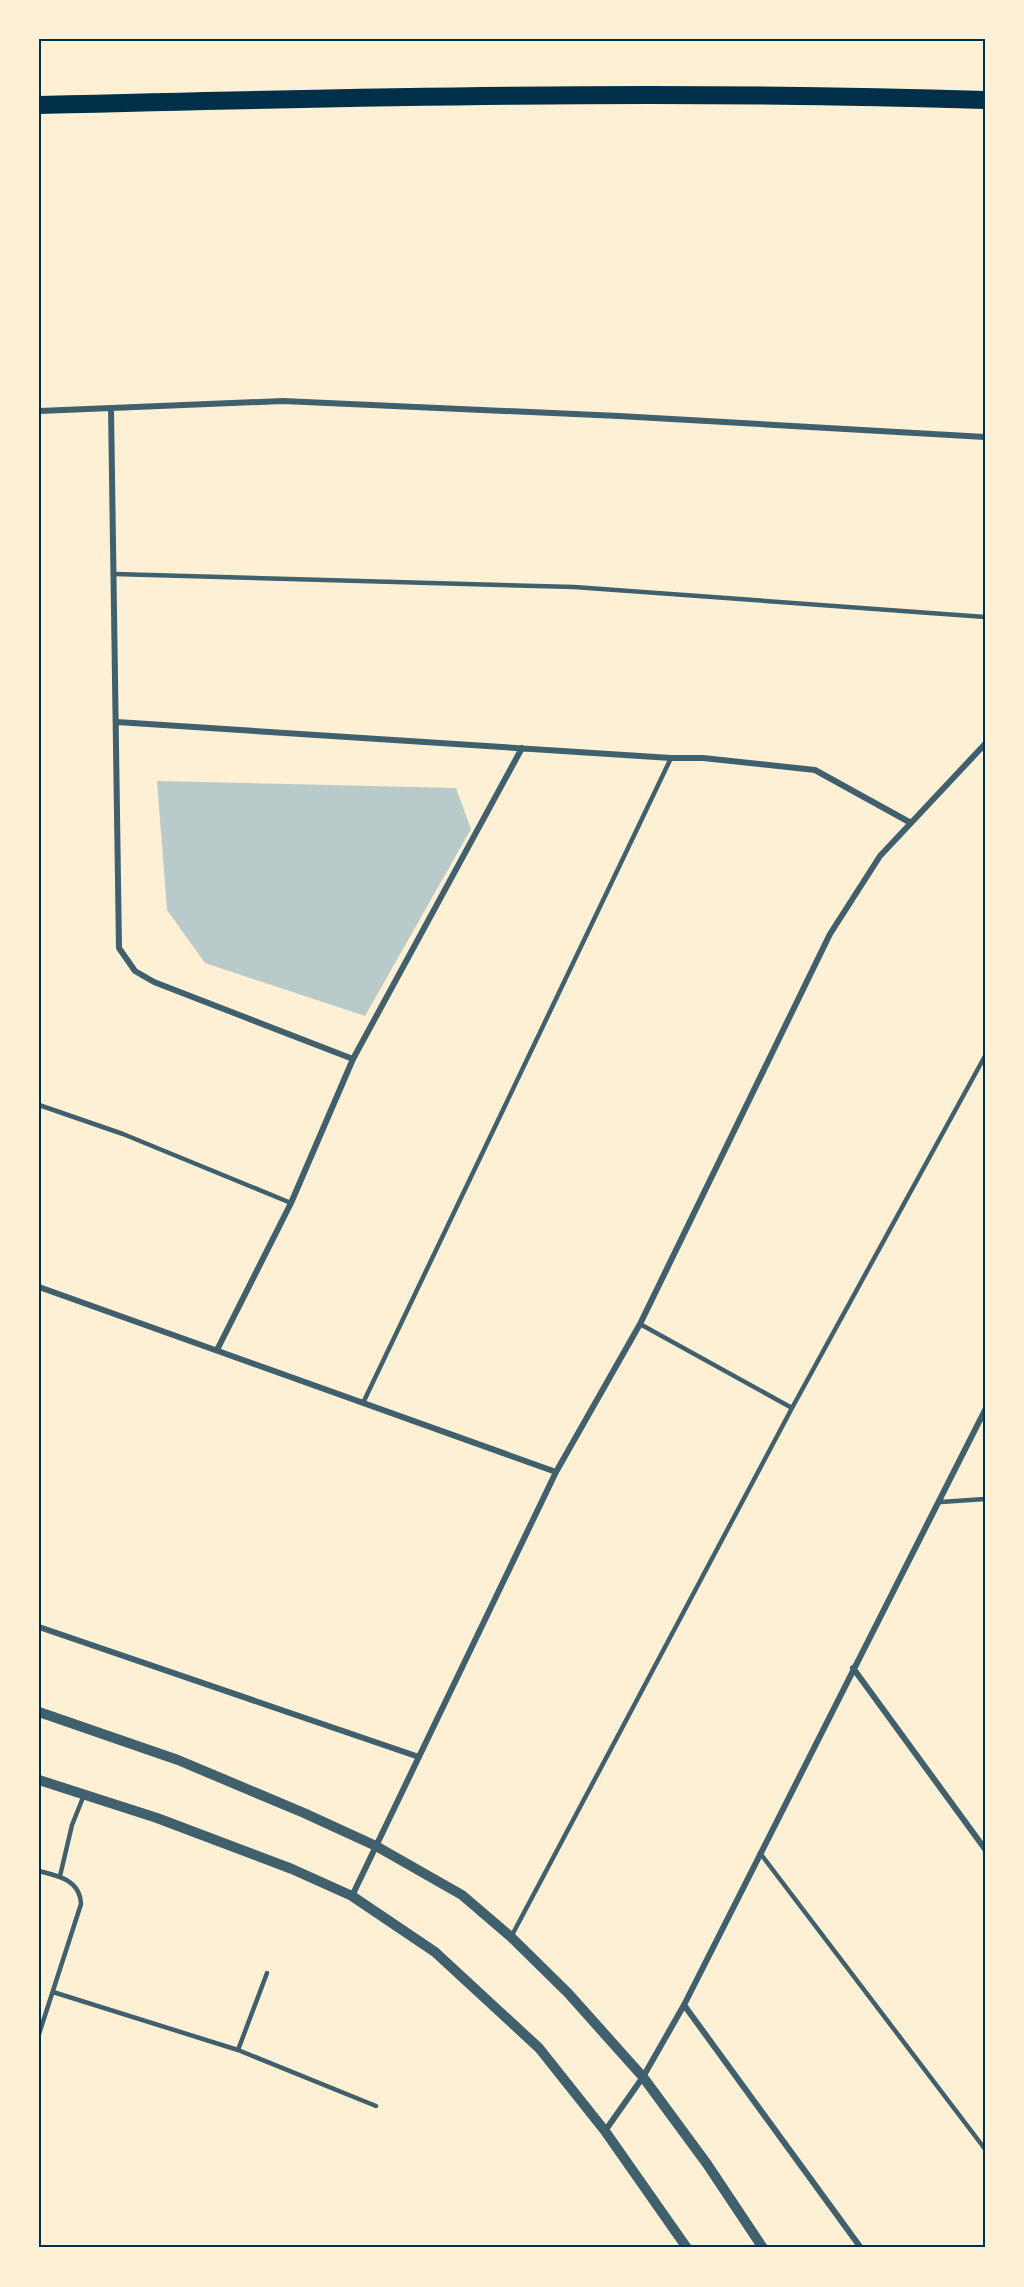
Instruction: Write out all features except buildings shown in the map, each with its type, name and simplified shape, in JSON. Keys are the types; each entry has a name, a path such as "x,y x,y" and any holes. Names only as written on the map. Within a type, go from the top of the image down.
{"highway":[{"path":"39,105 457,95 864,97 985,100"}],"street":[{"path":"39,411 283,401 985,437"},
{"path":"111,408 119,948 135,970 154,982 353,1059"},
{"path":"117,722 671,758 704,758 816,770 911,823"},
{"path":"352,1896 556,1472 640,1324 830,934 880,856 985,744"},
{"path":"217,1350 291,1203 353,1059 522,748"},
{"path":"39,1287 556,1472"},
{"path":"605,2131 643,2077 684,2005 985,1410"},
{"path":"39,1627 419,1757"},
{"path":"853,1668 982,1841 985,1849"},
{"path":"39,1712 178,1760 376,1846 462,1895 511,1936 568,1993 643,2077 707,2164 763,2248"},
{"path":"39,1780 292,1869 352,1896 435,1952 531,2040 605,2131 687,2248"},
{"path":"684,2005 861,2248"}],"lane":[{"path":"114,574 573,587 985,616"},
{"path":"363,1403 671,758"},
{"path":"511,1936 792,1408 985,1056"},
{"path":"39,1105 123,1134 291,1203"},
{"path":"640,1324 792,1408"},
{"path":"940,1502 985,1499"},
{"path":"60,1876 72,1825 84,1795"},
{"path":"760,1852 985,2150"},
{"path":"39,1871 60,1876 76,1886 81,1894 81,1904 39,2034"},
{"path":"238,2050 267,1974"},
{"path":"53,1992 238,2050 376,2106"}],"shaded area":[{"path":"157,781 456,788 471,829 365,1016 205,963 167,910"}]}
